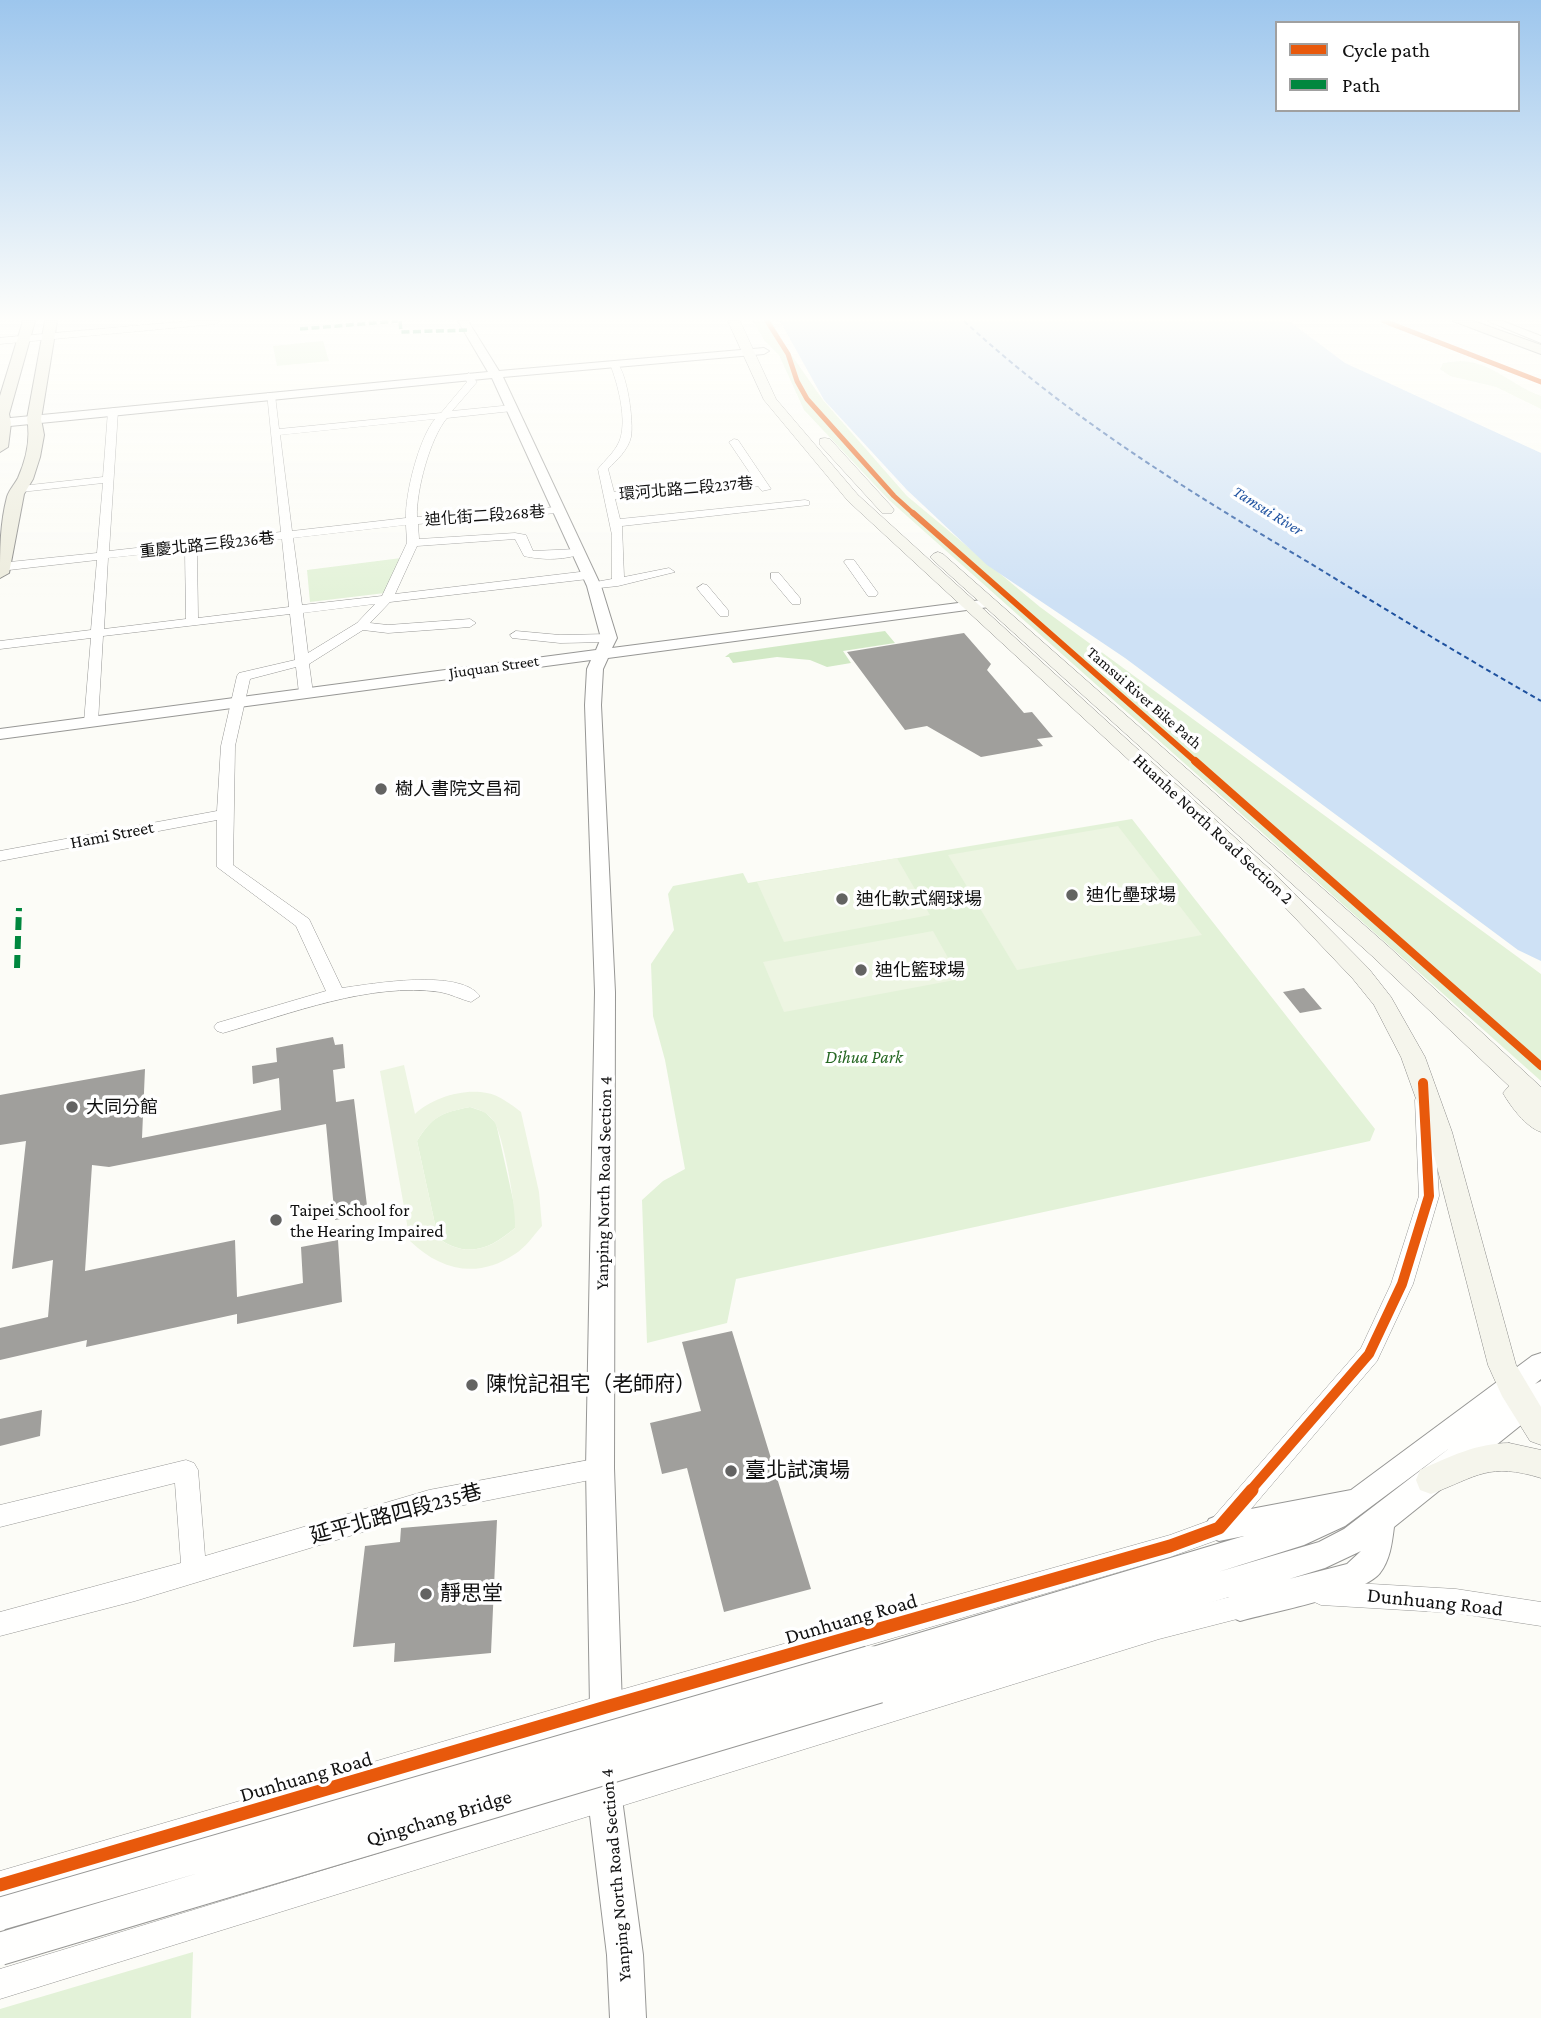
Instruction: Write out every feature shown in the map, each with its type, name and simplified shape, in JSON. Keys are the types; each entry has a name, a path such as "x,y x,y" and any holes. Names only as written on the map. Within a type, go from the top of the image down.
{"main road":[{"path":"0,569 16,493 21,489 32,456 37,426 35,415"},
{"name":"Huanhe North Road Section 2","path":"783,415 874,520 979,605 1380,951 1466,1034 1541,1101"},
{"name":"Huanhe North Road Section 2","path":"801,415 880,504 979,605 1267,877 1361,974 1400,1029 1423,1083 1440,1132 1496,1348 1526,1395 1541,1432"},
{"path":"0,447 2,423"},
{"path":"1466,1034 1541,1123"},
{"path":"1431,1480 1493,1455 1507,1455 1541,1464"}],"street":[{"path":"2,423 72,415"},
{"path":"91,722 113,415"},
{"path":"272,415 306,693"},
{"path":"274,433 442,415"},
{"path":"335,994 303,923 225,867 223,814 234,703 244,676 303,662 361,625 387,598 413,543 411,503 417,476 432,429 444,415"},
{"name":"Yanping North Road Section 4","path":"515,415 556,510 591,581 605,645 595,669 593,705 605,992 600,1468 606,1799 625,1955 628,2018"},
{"path":"618,582 616,523 603,469 621,451 629,425 627,415"},
{"name":"環河北路二段237巷","path":"610,496 764,485 734,442"},
{"path":"21,489 110,479"},
{"path":"616,523 805,503"},
{"name":"迪化街二段268巷","path":"414,521 556,510"},
{"name":"重慶北路三段236巷","path":"0,569 414,521"},
{"path":"413,543 515,536 522,537 528,554 538,556 577,552"},
{"path":"191,546 192,621"},
{"path":"850,562 872,593"},
{"path":"0,645 387,598 591,581 618,582 669,572"},
{"path":"775,576 796,601"},
{"path":"703,588 724,613"},
{"name":"Jiuquan Street","path":"0,734 306,693 605,645 979,605"},
{"path":"361,625 387,629 470,623"},
{"path":"516,635 605,645"},
{"name":"Hami Street","path":"0,856 223,814"},
{"path":"223,1027 335,994 432,985 455,987 471,996"},
{"name":"Dunhuang Road","path":"0,1885 606,1707 1170,1546 1219,1528 1369,1354 1402,1283 1429,1196 1423,1083"},
{"path":"1219,1528 1370,1510 1431,1480 1526,1395 1541,1364"},
{"path":"874,1674 1325,1555 1354,1539 1370,1510 1526,1395"},
{"name":"延平北路四段235巷","path":"0,1624 429,1501 600,1468"},
{"path":"0,1516 186,1470 194,1570"},
{"path":"1240,1606 1353,1576 1368,1568 1375,1557 1370,1510"},
{"name":"Dunhuang Road","path":"0,1984 1159,1627 1240,1606 1308,1593 1336,1592 1457,1601 1541,1614"},
{"name":"Qingchang Bridge","path":"0,1914 874,1674"},
{"name":"Qingchang Bridge","path":"0,1949 874,1674"}],"green space":[{"path":"809,415 836,415 907,496 1040,607 1541,974 1541,1081 889,500"},
{"path":"401,558 385,593 310,602 307,570"},
{"path":"885,631 895,643 843,651 851,663 827,667 810,660 777,657 733,663 729,657 725,657 730,653"},
{"name":"Dihua Park","path":"1132,819 1375,1129 1370,1141 736,1279 727,1323 647,1343 642,1200 663,1181 685,1169 665,1060 653,1016 651,964 674,930 668,894 673,886 743,873 748,883"},
{"name":"迪化壘球場","path":"1118,826 1202,935 1017,970 948,855"},
{"name":"迪化軟式網球場","path":"897,858 930,915 784,942 757,882"},
{"name":"迪化籃球場","path":"933,931 960,979 784,1012 763,962"},
{"path":"404,1065 415,1114 439,1099 468,1092 496,1096 521,1112 539,1192 542,1226 519,1251 487,1267 460,1268 434,1259 410,1241 380,1071","holes":["470,1107 488,1115 497,1127 508,1172 515,1228 487,1246 468,1250 438,1238 417,1141 439,1117"]},
{"path":"470,1107 485,1112 496,1123 516,1213 515,1228 487,1246 469,1250 438,1238 417,1141 438,1117"},
{"path":"193,1952 191,2018 0,2018 0,2009"}],"water":[{"name":"Tamsui River","path":"838,415 1459,415 1541,453 1541,961 1518,950 1125,658 987,565 907,490"}],"building":[{"path":"964,633 991,664 987,670 1024,713 1032,712 1053,737 1037,739 1043,746 981,757 927,726 905,730 847,652"},
{"path":"1304,988 1322,1009 1300,1013 1283,992"},
{"path":"333,1037 335,1045 343,1044 345,1068 333,1070 336,1102 354,1099 368,1214 335,1220 326,1124 109,1167 92,1165 85,1271 235,1240 237,1297 303,1283 301,1247 338,1240 342,1302 237,1324 237,1314 86,1347 87,1340 0,1360 0,1328 48,1317 53,1260 12,1269 26,1141 0,1145 0,1095 145,1069 142,1138 281,1110 279,1078 253,1084 252,1066 277,1062 276,1048"},
{"name":"臺北試演場","path":"732,1331 811,1589 724,1612 687,1468 662,1474 650,1423 701,1411 682,1342"},
{"path":"42,1410 40,1436 0,1446 0,1419"},
{"name":"靜思堂","path":"497,1520 491,1653 394,1662 395,1643 353,1647 365,1546 400,1542 401,1528"}],"ferry route":[{"path":"1079,415 1217,507 1541,701"}],"marked path":[{"path":"17,968 19,908"}],"cycle path":[{"name":"Tamsui River Bike Path","path":"822,415 894,496 1541,1066"},
{"path":"0,1885 606,1707 1170,1546 1219,1528 1369,1354 1402,1284 1429,1196 1423,1083"}],"place":[{"name":"樹人書院文昌祠","path":"381,789"},
{"name":"迪化壘球場","path":"1072,895"},
{"name":"迪化軟式網球場","path":"842,899"},
{"name":"迪化籃球場","path":"861,970"},
{"name":"大同分館","path":"72,1107"},
{"name":"Taipei School for the Hearing Impaired","path":"276,1220"},
{"name":"陳悅記祖宅（老師府）","path":"472,1385"},
{"name":"臺北試演場","path":"731,1471"},
{"name":"靜思堂","path":"426,1594"}]}
